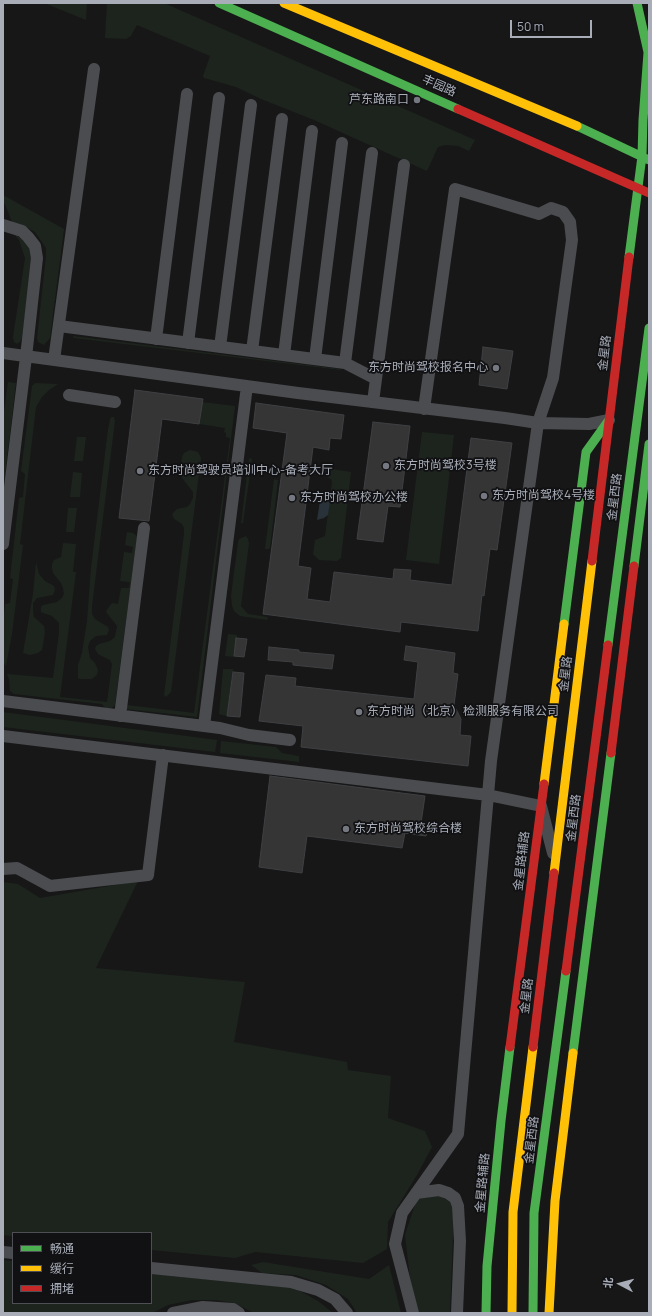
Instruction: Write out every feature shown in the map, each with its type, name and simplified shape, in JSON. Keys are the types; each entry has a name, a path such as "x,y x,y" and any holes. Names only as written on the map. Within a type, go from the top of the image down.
{"main road":[{"name":"丰园路","path":"219,3 557,148 649,193"},
{"name":"丰园路","path":"284,3 574,130 646,158"},
{"path":"636,3 648,54"},
{"name":"金星路","path":"512,1313 514,1212 608,420 638,188 646,158 643,120 649,39"},
{"name":"金星西路","path":"533,1313 534,1213 649,328"},
{"name":"金星路辅路","path":"486,1313 487,1266 501,1121 586,452 608,420"},
{"path":"549,1313 555,1201 649,444"}],"street":[{"path":"54,360 94,69"},
{"path":"156,339 188,94"},
{"path":"188,343 219,98"},
{"path":"220,347 251,105"},
{"path":"252,351 282,118"},
{"path":"284,355 312,131"},
{"path":"315,359 342,143"},
{"path":"345,364 372,153"},
{"path":"373,402 404,165"},
{"path":"413,1313 395,1244 402,1213 458,1134 494,739 538,423 553,378 572,240 570,222 563,212 552,208 539,214 455,189 424,409"},
{"path":"3,225 22,231 35,246 37,258 3,544"},
{"path":"59,326 345,364 376,379"},
{"path":"3,353 538,423 589,424 608,420"},
{"path":"204,726 247,386"},
{"path":"69,395 115,402"},
{"path":"120,716 144,528"},
{"path":"3,701 220,728 249,735 290,740"},
{"path":"3,736 488,795 541,806 556,861"},
{"path":"3,869 17,868 50,886 148,875 163,755"},
{"path":"416,1193 439,1190 448,1193 455,1198 458,1206 460,1241 458,1313"},
{"path":"152,1268 291,1282 318,1290 335,1299 347,1313"},
{"path":"173,1313 203,1307 233,1309 239,1313"}],"shaded area":[{"path":"44,3 87,3 86,20"},
{"path":"107,3 164,3 475,140 469,151 458,146 445,145 438,147 427,171 236,87 204,78 203,76 210,56 137,25 131,36 126,39 105,38"},
{"path":"3,195 64,229 50,338 44,345 38,342 37,338 46,248 35,232 12,222 3,202"},
{"path":"14,234 22,239 31,250 32,259 22,338 17,344 14,342 13,337 25,258 19,240"},
{"path":"73,336 340,369 341,370 74,338"},
{"path":"8,382 16,383 3,493 3,418"},
{"path":"35,383 58,384 42,397 36,407 20,544 23,545 12,634 6,666 3,662 3,626 5,604 10,603 13,579 10,578 19,498 23,497 25,474 21,471 32,386"},
{"path":"202,402 235,406 197,717 126,709 127,705 194,713 230,438 226,437 226,433 224,432 225,428 199,424"},
{"path":"111,417 114,417 115,421 92,606 92,614 95,619 108,627 109,630 107,635 96,636 90,641 88,647 90,658 95,663 98,670 97,675 92,679 80,679 78,678 78,665 82,653 87,621 91,568 108,429"},
{"path":"422,432 454,435 439,564 406,560"},
{"path":"77,437 86,437 83,461 74,461"},
{"path":"190,450 198,452 201,458 171,692 166,697 164,695 184,534 182,524 174,519 172,514 177,509 187,507 193,498 193,492 182,478 180,472 182,457 184,453"},
{"path":"249,458 252,459 243,523 241,523"},
{"path":"326,468 351,472 341,558 337,561 319,560 313,554 315,540 325,536 332,482 331,479 322,475 324,469"},
{"path":"73,472 82,473 80,497 70,497"},
{"path":"274,479 278,480 270,548 265,549"},
{"path":"321,494 326,496 330,502 328,515 317,520"},
{"path":"68,508 77,508 74,532 66,532"},
{"path":"127,532 133,533 137,537 115,705 112,708 105,708 102,704 14,694 10,691 7,674 53,678 59,623 52,616 41,612 41,607 43,605 57,602 62,598 64,594 63,588 53,573 52,564 54,560 61,557 63,543 76,544 73,572 76,572 60,697 107,702 112,664 110,660 98,654 95,649 99,644 110,641 115,637 117,626 106,612 112,603 118,604 121,588 129,588 130,582 120,581 124,552 132,553 133,547 125,545"},
{"path":"246,536 249,543 241,606 248,614 268,617 267,620 240,616 234,611 232,606 231,596 238,542 239,539"},
{"path":"36,562 39,574 45,581 54,586 55,590 53,595 37,598 33,603 34,617 44,626 45,632 42,650 38,653 30,655 23,653 33,594"},
{"path":"228,634 237,635 235,657 225,656"},
{"path":"223,669 233,669 227,716 219,714"},
{"path":"3,712 217,740 215,752 3,727"},
{"path":"221,741 276,747 282,753 299,756 299,762 220,753"},
{"path":"138,881 96,968 245,982 234,1042 347,1062 348,1070 391,1076 388,1118 425,1131 432,1147 417,1175 388,1222 387,1249 363,1263 255,1252 235,1258 152,1250 152,1232 12,1232 12,1236 3,1235 3,882 18,884 40,898"},
{"path":"418,1195 440,1195 450,1202 454,1209 450,1313 414,1313 405,1235"},
{"path":"3,1260 12,1261 12,1304 152,1304 152,1274 295,1288 318,1301 333,1313 254,1313 234,1303 215,1300 192,1300 168,1305 152,1313 3,1313"},
{"path":"263,1262 369,1279 389,1265 401,1313 357,1313 348,1299 326,1285 296,1275 262,1273 251,1265"}],"building":[{"name":"东方时尚驾校报名中心","path":"483,347 513,351 507,389 479,385"},
{"name":"东方时尚驾驶员培训中心-备考大厅","path":"135,390 203,399 199,424 162,419 149,521 119,518"},
{"name":"东方时尚驾校4号楼","path":"256,403 344,415 341,439 330,438 329,450 313,447 298,566 311,568 307,599 330,602 334,572 393,579 394,569 411,570 410,580 452,585 471,438 512,443 497,550 490,549 484,596 482,595 478,631 401,622 400,632 263,614 287,433 253,428"},
{"name":"东方时尚驾校3号楼","path":"373,422 410,426 400,507 388,506 383,542 357,539"},
{"path":"236,638 247,639 244,657 234,656"},
{"name":"东方时尚（北京）检测服务有限公司","path":"406,646 455,653 453,673 458,674 454,705 461,719 460,735 471,736 468,766 301,747 303,726 259,721 266,675 296,678 295,686 414,699 418,662 404,660"},
{"path":"269,647 299,650 299,652 334,655 332,669 293,665 293,662 268,660"},
{"path":"233,672 244,673 240,717 227,716"},
{"name":"东方时尚驾校综合楼","path":"270,776 425,796 421,823 428,824 426,836 405,833 402,848 307,836 302,873 259,867"}],"traffic: fast":[{"path":"219,3 458,109"},
{"path":"637,3 648,52"},
{"path":"629,257 642,156 649,39"},
{"path":"577,126 649,160"},
{"path":"608,645 649,328"},
{"path":"564,624 586,452 609,420"},
{"path":"634,566 649,444"},
{"path":"573,1053 611,753"},
{"path":"533,1313 534,1213 566,971"},
{"path":"486,1313 487,1266 501,1121 510,1047"}],"traffic: slow":[{"path":"284,3 577,126"},
{"path":"554,873 592,561"},
{"path":"544,784 564,624"},
{"path":"512,1313 513,1212 533,1047"},
{"path":"549,1313 555,1201 573,1053"}],"traffic: jam":[{"path":"458,109 649,193"},
{"path":"592,561 629,257"},
{"path":"611,753 634,566"},
{"path":"566,971 608,645"},
{"path":"510,1047 544,784"},
{"path":"533,1047 554,873"}],"place":[{"name":"芦东路南口","path":"417,100"},
{"name":"东方时尚驾校报名中心","path":"496,368"},
{"name":"东方时尚驾校3号楼","path":"386,466"},
{"name":"东方时尚驾驶员培训中心-备考大厅","path":"140,471"},
{"name":"东方时尚驾校4号楼","path":"484,496"},
{"name":"东方时尚驾校办公楼","path":"292,498"},
{"name":"东方时尚（北京）检测服务有限公司","path":"359,712"},
{"name":"东方时尚驾校综合楼","path":"346,829"}]}
